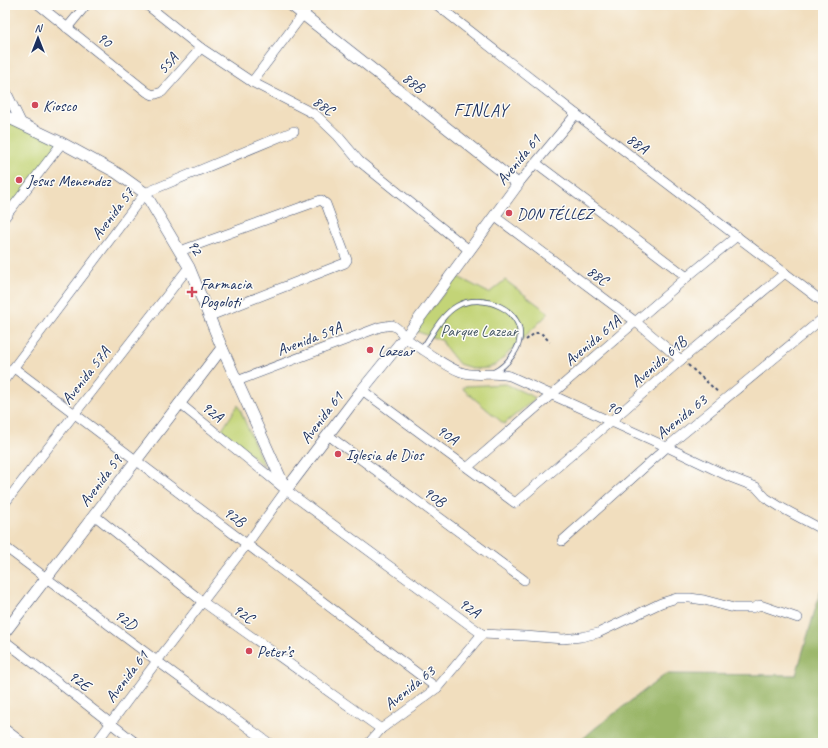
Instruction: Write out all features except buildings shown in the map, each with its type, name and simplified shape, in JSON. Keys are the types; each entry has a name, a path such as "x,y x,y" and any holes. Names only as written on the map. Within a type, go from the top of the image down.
{"street":[{"name":"90","path":"39,5 147,92 153,95"},
{"path":"67,28 86,5"},
{"name":"88C","path":"147,5 201,48 252,82 316,115 338,136 359,161 469,250"},
{"name":"88B","path":"291,5 518,184"},
{"path":"252,82 310,5"},
{"name":"88A","path":"437,5 576,114 823,302"},
{"name":"55A","path":"153,95 162,92 201,48"},
{"path":"5,89 22,124"},
{"name":"Avenida 61","path":"96,743 362,390 405,337 518,184 576,114"},
{"name":"92","path":"5,116 62,143 117,173 145,193 189,267 222,348 286,490"},
{"name":"Avenida 57","path":"5,379 145,193 294,131"},
{"path":"5,217 62,143"},
{"path":"536,162 687,277"},
{"path":"180,251 321,200 326,204 347,260 345,264 210,316"},
{"name":"88C","path":"494,216 636,322 681,360"},
{"name":"Avenida 61A","path":"468,467 687,277 737,236"},
{"name":"Avenida 57A","path":"5,503 189,267"},
{"name":"Avenida 61B","path":"515,503 681,360 785,273"},
{"name":"Avenida 63","path":"562,541 667,447 823,318"},
{"name":"90","path":"392,325 400,330 405,337 422,349 461,372 482,375 491,373 510,376 730,477 756,487 766,498 823,530"},
{"name":"Avenida 59A","path":"237,381 380,327 392,325"},
{"name":"Avenida 59","path":"5,632 222,348"},
{"name":"92B","path":"14,368 437,688"},
{"name":"90A","path":"362,390 515,503"},
{"name":"92A","path":"179,403 286,490 482,634 563,639 581,637 598,633 661,603 677,598 704,600 734,608 753,608 760,605 798,618"},
{"name":"90B","path":"328,435 524,580"},
{"name":"92C","path":"94,515 203,602 380,729"},
{"name":"92D","path":"5,547 269,743"},
{"name":"Avenida 63","path":"370,743 380,729 437,688 482,634"},
{"name":"92E","path":"5,641 136,743"},
{"path":"5,729 23,743"}],"lane":[{"path":"422,349 448,312 456,306 474,301 491,303 511,315 519,326 519,341 517,347 505,365 499,370 491,373"}],"path":[{"path":"517,347 535,333 542,333 550,342"},
{"path":"681,360 726,399"}],"green space":[{"name":"Jesus Menendez","path":"5,116 62,143 5,217"},
{"name":"Parque Lazear","path":"458,277 489,293 505,280 549,313 497,364 488,368 475,369 459,364 443,344 443,341 413,330"},
{"path":"506,384 536,398 504,424 463,389 465,386"},
{"path":"238,405 264,466 222,430"},
{"path":"823,583 823,743 578,743 666,674 796,675"}],"place":[{"name":"Kiosco","path":"35,105"},
{"name":"Jesus Menendez","path":"19,180"},
{"name":"DON TÉLLEZ","path":"509,213"},
{"name":"Farmacia Pogoloti","path":"192,292"},
{"name":"Lazear","path":"370,350"},
{"name":"Iglesia de Dios","path":"338,454"},
{"name":"Peter’s","path":"249,651"}],"district":[{"name":"FINLAY","path":"481,110"}]}
